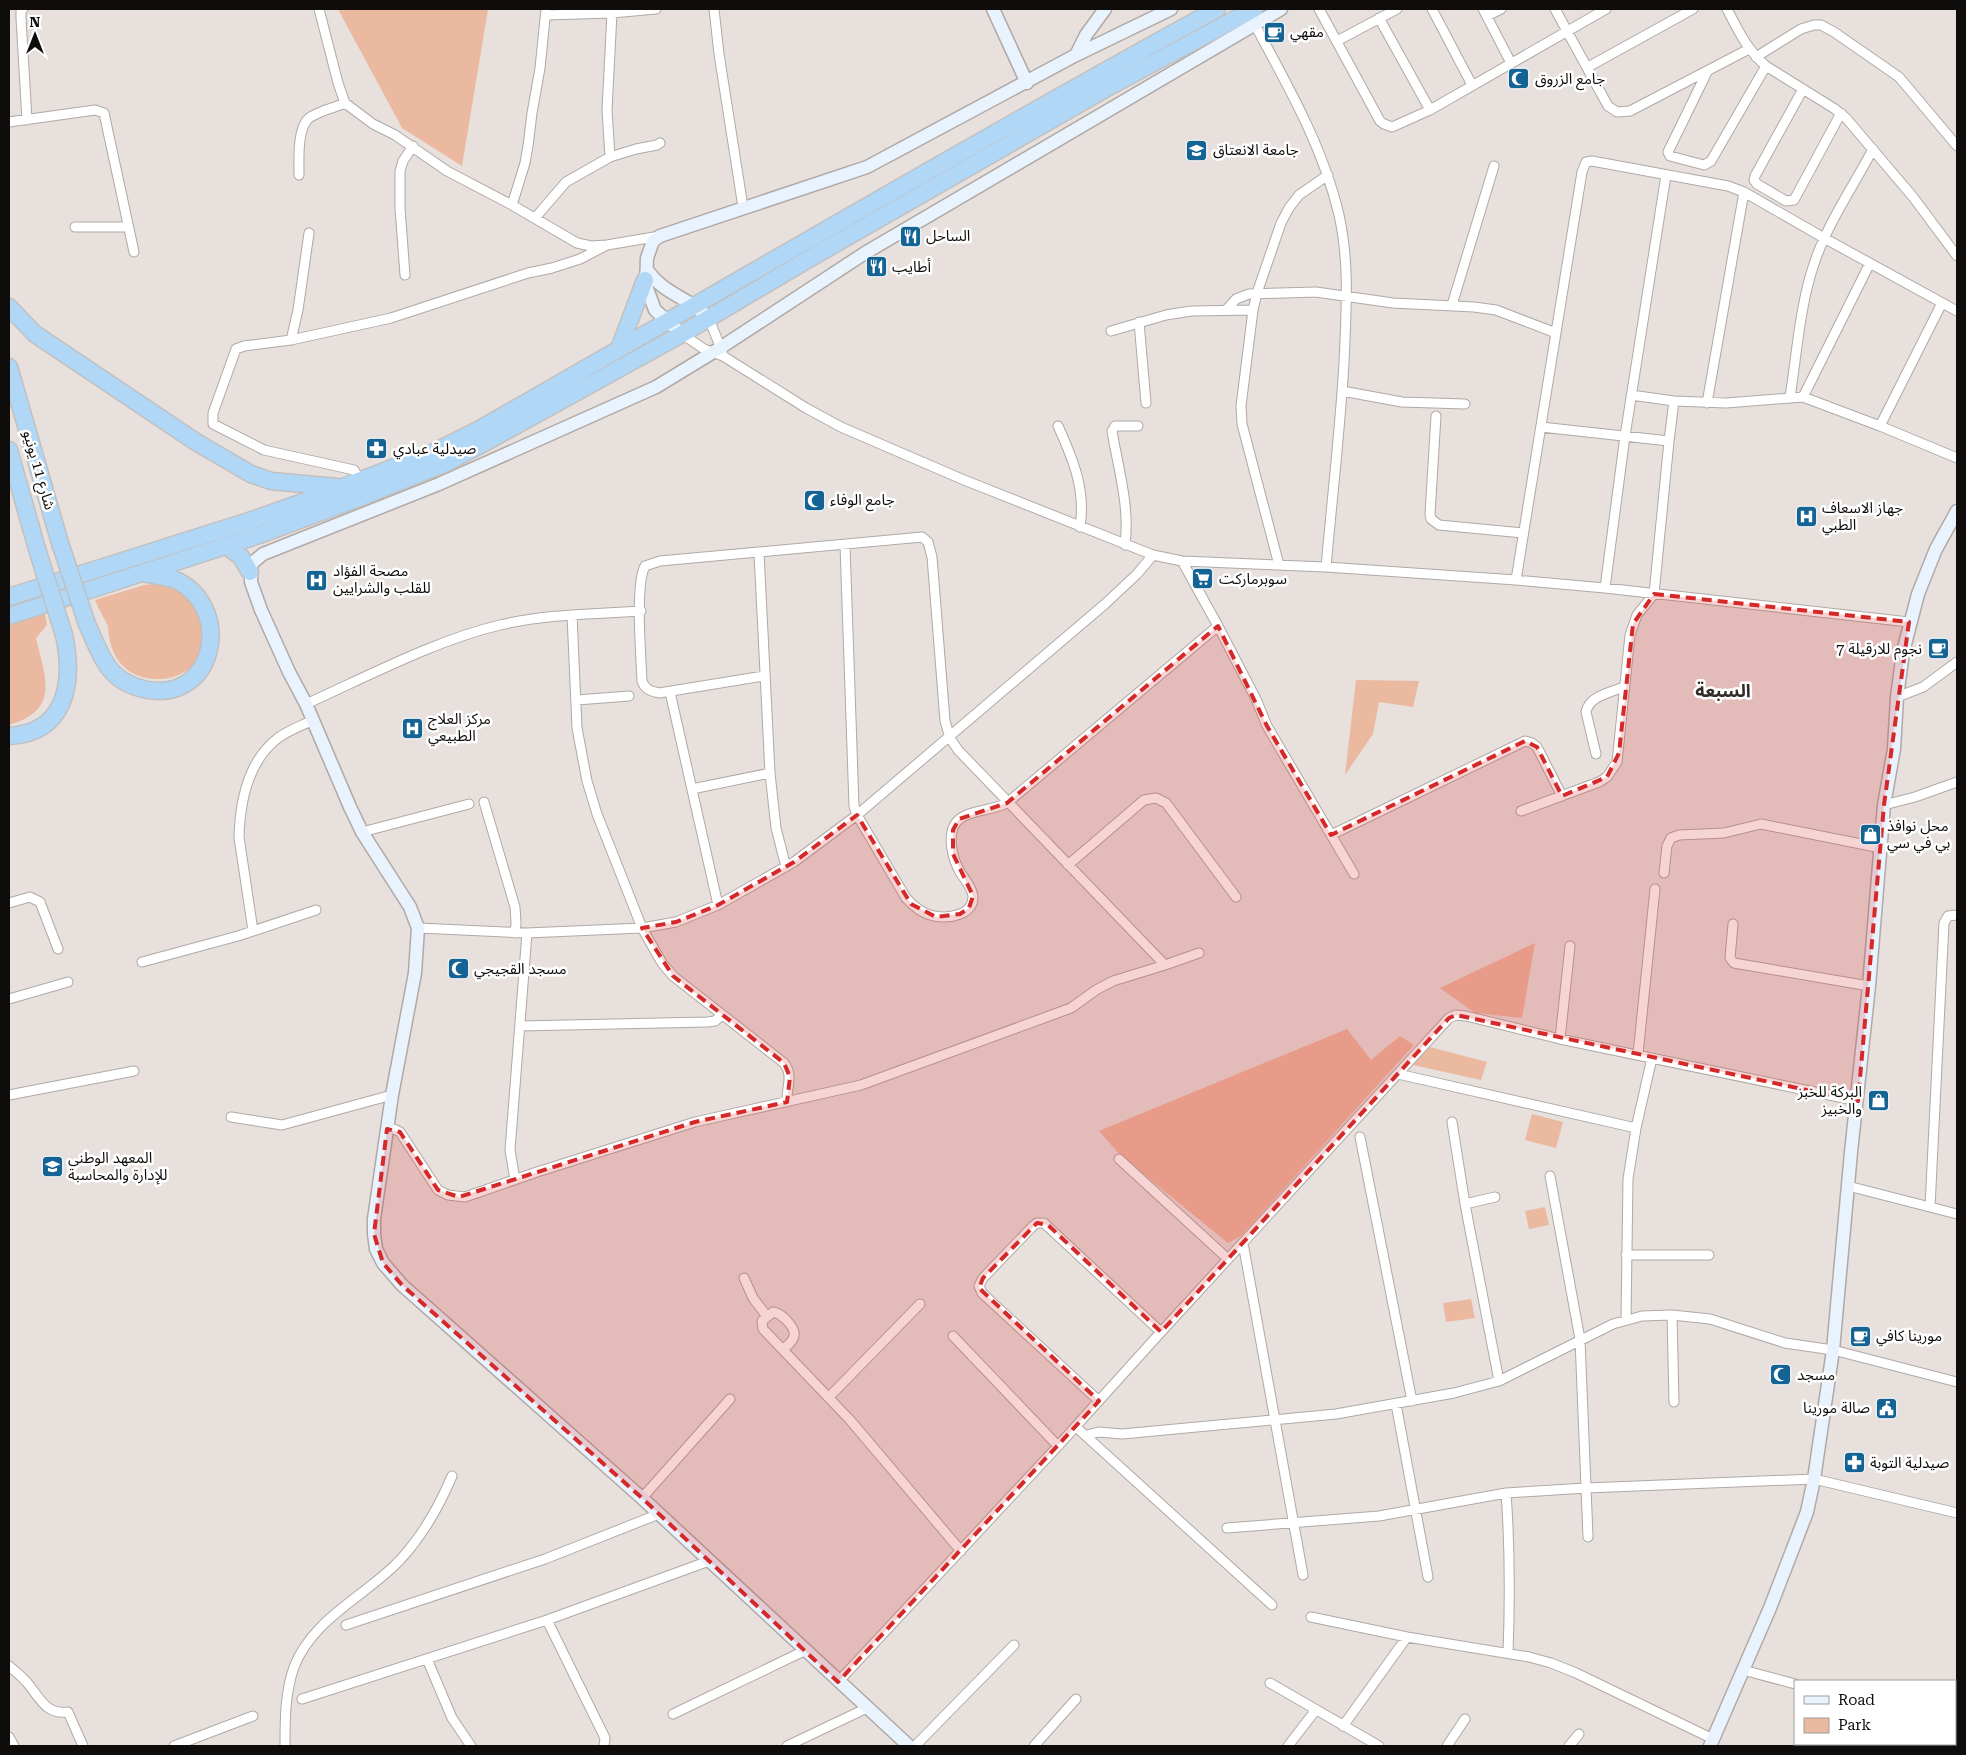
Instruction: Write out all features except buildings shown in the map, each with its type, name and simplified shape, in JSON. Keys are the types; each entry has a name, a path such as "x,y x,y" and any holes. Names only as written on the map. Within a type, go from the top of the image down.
{"highway":[{"path":"9,597 249,521 360,480 461,438 619,350 694,304 1091,78 1218,9"},
{"path":"9,616 226,546 356,499 446,462 709,319 831,246 1105,89 1254,17"},
{"path":"619,350 646,275"},
{"path":"9,307 35,334 196,442 251,474 271,481 339,488"},
{"name":"شارع 11 يونيو","path":"9,368 60,543 87,624 100,654 109,669 121,680 136,688 156,691 176,688 190,682 202,668 209,650 210,627 206,609 200,600 176,580 144,573"},
{"name":"شارع 11 يونيو","path":"9,450 64,635 69,666 66,690 59,709 49,722 22,734 9,736"},
{"path":"226,546 241,557 250,572"}],"street":[{"path":"23,9 21,18 27,120"},
{"path":"319,9 345,103 373,124 412,146 447,171 512,205 577,243 591,246 660,236 743,207 867,168 1076,55 1171,9"},
{"path":"512,205 525,163 540,68 546,12 612,13 656,9"},
{"path":"714,9 726,106 743,207"},
{"path":"993,9 1027,83"},
{"path":"1076,55 1086,35 1106,9"},
{"path":"909,1746 804,1651 642,1498 402,1285 383,1263 376,1249 374,1234 376,1199 392,1095 415,973 418,928 410,908 362,832 306,704 288,672 251,582 251,564 263,554 440,484 656,388 719,353 864,253 1254,17 1281,9"},
{"path":"1319,9 1378,117 1384,124 1392,127 1430,110 1606,9"},
{"path":"1337,42 1397,9"},
{"path":"1432,9 1472,85"},
{"path":"1501,9 1485,13 1511,63"},
{"path":"1555,9 1608,106 1612,110 1623,113 1707,72 1748,49"},
{"path":"1588,67 1693,9"},
{"path":"1727,9 1748,49 1756,57 1766,66 1841,113 1913,197 1957,256"},
{"path":"610,157 607,110 612,13"},
{"path":"1254,17 1318,150 1328,175 1339,217 1347,296 1342,391 1326,567"},
{"path":"1379,18 1430,110"},
{"path":"1756,57 1801,29 1821,25 1898,77 1957,146"},
{"path":"1707,72 1668,152 1672,158 1704,165 1711,161 1766,66"},
{"path":"1803,89 1755,176 1754,180 1757,184 1786,201 1794,200 1841,113"},
{"path":"299,175 301,137 307,120 316,114 345,103"},
{"path":"9,122 96,110 104,113 134,252"},
{"path":"535,218 566,182 610,157 657,145 660,142"},
{"path":"406,275 400,208 400,171 403,161 412,146"},
{"path":"1790,397 1809,281 1824,238 1873,149"},
{"path":"1516,580 1583,167 1586,162 1592,161 1728,186 1744,192 1957,311"},
{"path":"1452,305 1494,166"},
{"path":"1279,565 1242,424 1242,406 1253,310 1281,224 1289,208 1311,185 1328,175"},
{"path":"1605,588 1631,395 1666,175"},
{"path":"1707,403 1744,192"},
{"path":"75,227 128,227"},
{"path":"291,340 298,310 309,233"},
{"path":"660,236 653,242 646,258 646,275 653,305 667,321 696,344 719,353 806,408 894,452 1153,555 1182,561 1326,567 1516,580 1605,588 1909,622"},
{"path":"360,480 354,470 264,450 213,424 213,413 236,350 244,346 291,340 391,318 528,273 571,262 607,245"},
{"path":"1804,397 1870,263"},
{"path":"646,275 665,289 694,304 709,319 719,353"},
{"path":"1227,309 1242,296 1257,293 1316,292 1393,303 1452,305 1496,310 1556,334"},
{"path":"1880,426 1942,303"},
{"path":"1110,332 1166,315 1191,311 1253,310"},
{"path":"1139,322 1146,403"},
{"path":"1342,391 1402,402 1465,404"},
{"path":"1631,395 1707,403 1804,397 1957,458"},
{"path":"1521,811 1599,782 1613,770 1619,753 1624,687 1633,624 1637,615 1654,594 1674,401"},
{"path":"1436,416 1431,519 1440,525 1523,533"},
{"path":"1058,426 1081,486 1083,502 1080,527"},
{"path":"1125,545 1126,520 1121,478 1112,431 1115,426 1138,426"},
{"path":"1541,427 1669,441"},
{"path":"1311,1617 1407,1637 1529,1657 1576,1673 1711,1743 1770,1608 1807,1512 1814,1479 1833,1350 1869,986 1884,805 1894,749 1897,696 1909,622 1918,594 1927,570 1957,511"},
{"path":"764,676 660,693 650,691 644,686 642,681 640,581 645,566 660,561 922,537 928,542 932,557 946,721 950,738 958,750 1007,803 1165,965"},
{"path":"845,544 854,806 857,815 906,898 923,912 944,917 966,912 972,900 972,890 960,871 953,854 952,838 955,824 964,815 998,808 1007,803 1218,626"},
{"path":"759,553 770,773 776,828 786,867"},
{"path":"418,928 527,934 642,928 676,922 718,905 786,867 857,815 950,738 1123,589 1153,555"},
{"path":"1182,561 1256,699 1267,726 1354,874"},
{"path":"306,704 418,654 500,625 572,616 641,611"},
{"path":"572,616 579,747 597,814 642,928 662,963 673,976 788,1068 790,1077 786,1094 787,1102"},
{"path":"1897,696 1923,687 1957,662"},
{"path":"1596,754 1586,712 1587,707 1593,700 1624,687"},
{"path":"670,692 718,905"},
{"path":"577,700 629,696"},
{"path":"254,931 240,837 240,822 245,793 254,769 272,744 288,731 313,720"},
{"path":"1331,835 1525,741 1537,747 1562,796"},
{"path":"692,788 770,773"},
{"path":"1884,805 1957,782"},
{"path":"1068,865 1144,800 1156,798 1166,803 1236,897"},
{"path":"484,802 515,907 515,933"},
{"path":"362,832 469,804"},
{"path":"1664,873 1667,846 1671,838 1675,836 1724,833 1762,824 1881,848"},
{"path":"1638,1054 1655,889"},
{"path":"9,903 30,897 40,902 58,949"},
{"path":"142,962 254,931 316,910"},
{"path":"1930,1207 1944,923 1948,916 1957,915"},
{"path":"1733,924 1730,958 1734,963 1869,986"},
{"path":"514,1180 510,1150 527,934"},
{"path":"1560,1039 1570,946"},
{"path":"387,1129 394,1129 400,1132 438,1190 448,1195 465,1197 695,1122 840,1090 882,1078 1071,1008 1113,980 1200,953"},
{"path":"9,999 68,982"},
{"path":"520,1026 707,1022 715,1021 722,1015"},
{"path":"838,1682 1058,1446 1449,1018 1456,1015 1466,1016 1560,1039 1858,1101"},
{"path":"1626,1320 1628,1179 1636,1128 1652,1058"},
{"path":"9,1095 134,1071"},
{"path":"1398,1074 1636,1128"},
{"path":"231,1117 282,1125 392,1095"},
{"path":"1452,1122 1465,1204 1499,1381"},
{"path":"1360,1136 1412,1400"},
{"path":"1118,1159 1228,1259"},
{"path":"1550,1176 1580,1339 1588,1537"},
{"path":"1848,1186 1957,1214"},
{"path":"1465,1204 1495,1197"},
{"path":"1099,1401 982,1293 979,1286 982,1278 1033,1226 1044,1223 1161,1332"},
{"path":"1243,1243 1303,1575"},
{"path":"1626,1254 1709,1255"},
{"path":"744,1278 753,1298 766,1316"},
{"path":"829,1397 920,1304"},
{"path":"783,1350 793,1340 793,1330 780,1313 773,1312 762,1321 762,1327 783,1350 829,1397 961,1551"},
{"path":"1672,1315 1674,1402"},
{"path":"1087,1435 1094,1432 1122,1434 1336,1414 1454,1393 1499,1381 1580,1339 1626,1320 1642,1316 1672,1315 1710,1319 1785,1343 1833,1350 1957,1382"},
{"path":"954,1336 1058,1446"},
{"path":"642,1498 730,1399"},
{"path":"1396,1404 1428,1577"},
{"path":"1076,1426 1272,1605"},
{"path":"285,1746 285,1709 288,1688 304,1648 330,1618 400,1560 430,1521 442,1500 452,1476"},
{"path":"1227,1528 1350,1519 1416,1510 1506,1493 1814,1479 1957,1513"},
{"path":"1506,1493 1510,1578 1508,1654"},
{"path":"346,1625 545,1559 659,1514"},
{"path":"302,1699 547,1620 709,1561"},
{"path":"547,1620 605,1738 604,1746"},
{"path":"1343,1726 1407,1637"},
{"path":"915,1746 1014,1645"},
{"path":"674,1714 804,1651"},
{"path":"427,1659 452,1718 471,1746"},
{"path":"9,1666 24,1678 44,1707 53,1712 68,1712 83,1746"},
{"path":"1743,1670 1794,1684"},
{"path":"1270,1683 1379,1746"},
{"path":"1034,1746 1076,1699"},
{"path":"787,1746 867,1708"},
{"path":"1288,1746 1316,1711"},
{"path":"174,1746 253,1716"},
{"path":"1447,1746 1465,1719"},
{"path":"1569,1746 1579,1734"},
{"path":"9,1737 14,1746"}],"highlighted area":[{"path":"1654,594 1909,622 1884,805 1858,1101 1456,1015 1449,1018 1161,1332 1048,1225 1037,1223 983,1278 979,1288 1099,1401 838,1682 642,1498 402,1285 383,1263 374,1234 387,1129 400,1132 438,1190 459,1197 695,1122 787,1102 790,1077 784,1063 673,976 642,928 676,922 718,905 794,862 857,815 911,904 936,917 960,914 969,908 973,896 953,854 953,830 959,819 1007,803 1218,626 1267,726 1331,835 1525,741 1537,747 1562,796 1607,777 1619,753 1633,624"}],"green space":[{"path":"338,9 488,9 462,166 402,128"},
{"path":"161,583 179,589 189,595 202,616 204,628 201,652 195,662 177,676 154,679 132,673 120,663 112,648 108,625 95,600 144,585"},
{"path":"45,614 47,625 36,638 45,679 43,701 36,711 25,719 9,725 9,625"},
{"path":"1356,680 1419,681 1413,707 1379,702 1373,734 1345,775"},
{"path":"1535,943 1522,1018 1475,1013 1440,988"},
{"path":"1347,1029 1371,1060 1400,1036 1414,1045 1241,1236 1228,1243 1121,1156 1099,1131"},
{"path":"1430,1047 1487,1062 1481,1080 1413,1065"},
{"path":"1532,1114 1563,1122 1556,1148 1525,1140"},
{"path":"1545,1207 1549,1225 1529,1229 1525,1211"},
{"path":"1471,1299 1475,1318 1446,1322 1443,1303"}],"place":[{"name":"مقهي","path":"1274,32"},
{"name":"جامع الزروق","path":"1519,79"},
{"name":"جامعة الانعتاق","path":"1197,150"},
{"name":"الساحل","path":"910,236"},
{"name":"أطايب","path":"876,267"},
{"name":"صيدلية عبادي","path":"377,449"},
{"name":"جامع الوفاء","path":"814,500"},
{"name":"جهاز الاسعاف الطبي","path":"1806,517"},
{"name":"سوبرماركت","path":"1203,579"},
{"name":"مصحة الفؤاد للقلب والشرايين","path":"317,580"},
{"name":"7 نجوم للارقيلة","path":"1938,649"},
{"name":"مركز العلاج الطبيعي","path":"412,728"},
{"name":"محل نوافذ بي في سي","path":"1871,835"},
{"name":"مسجد القجيجي","path":"458,969"},
{"name":"البركة للخبز والخبيز","path":"1878,1101"},
{"name":"المعهد الوطني للإدارة والمحاسبة","path":"52,1167"},
{"name":"مورينا كافي","path":"1860,1336"},
{"name":"مسجد","path":"1781,1375"},
{"name":"صالة مورينا","path":"1886,1408"},
{"name":"صيدلية التوبة","path":"1854,1463"}],"district":[{"name":"السبعة","path":"1723,691"}]}
